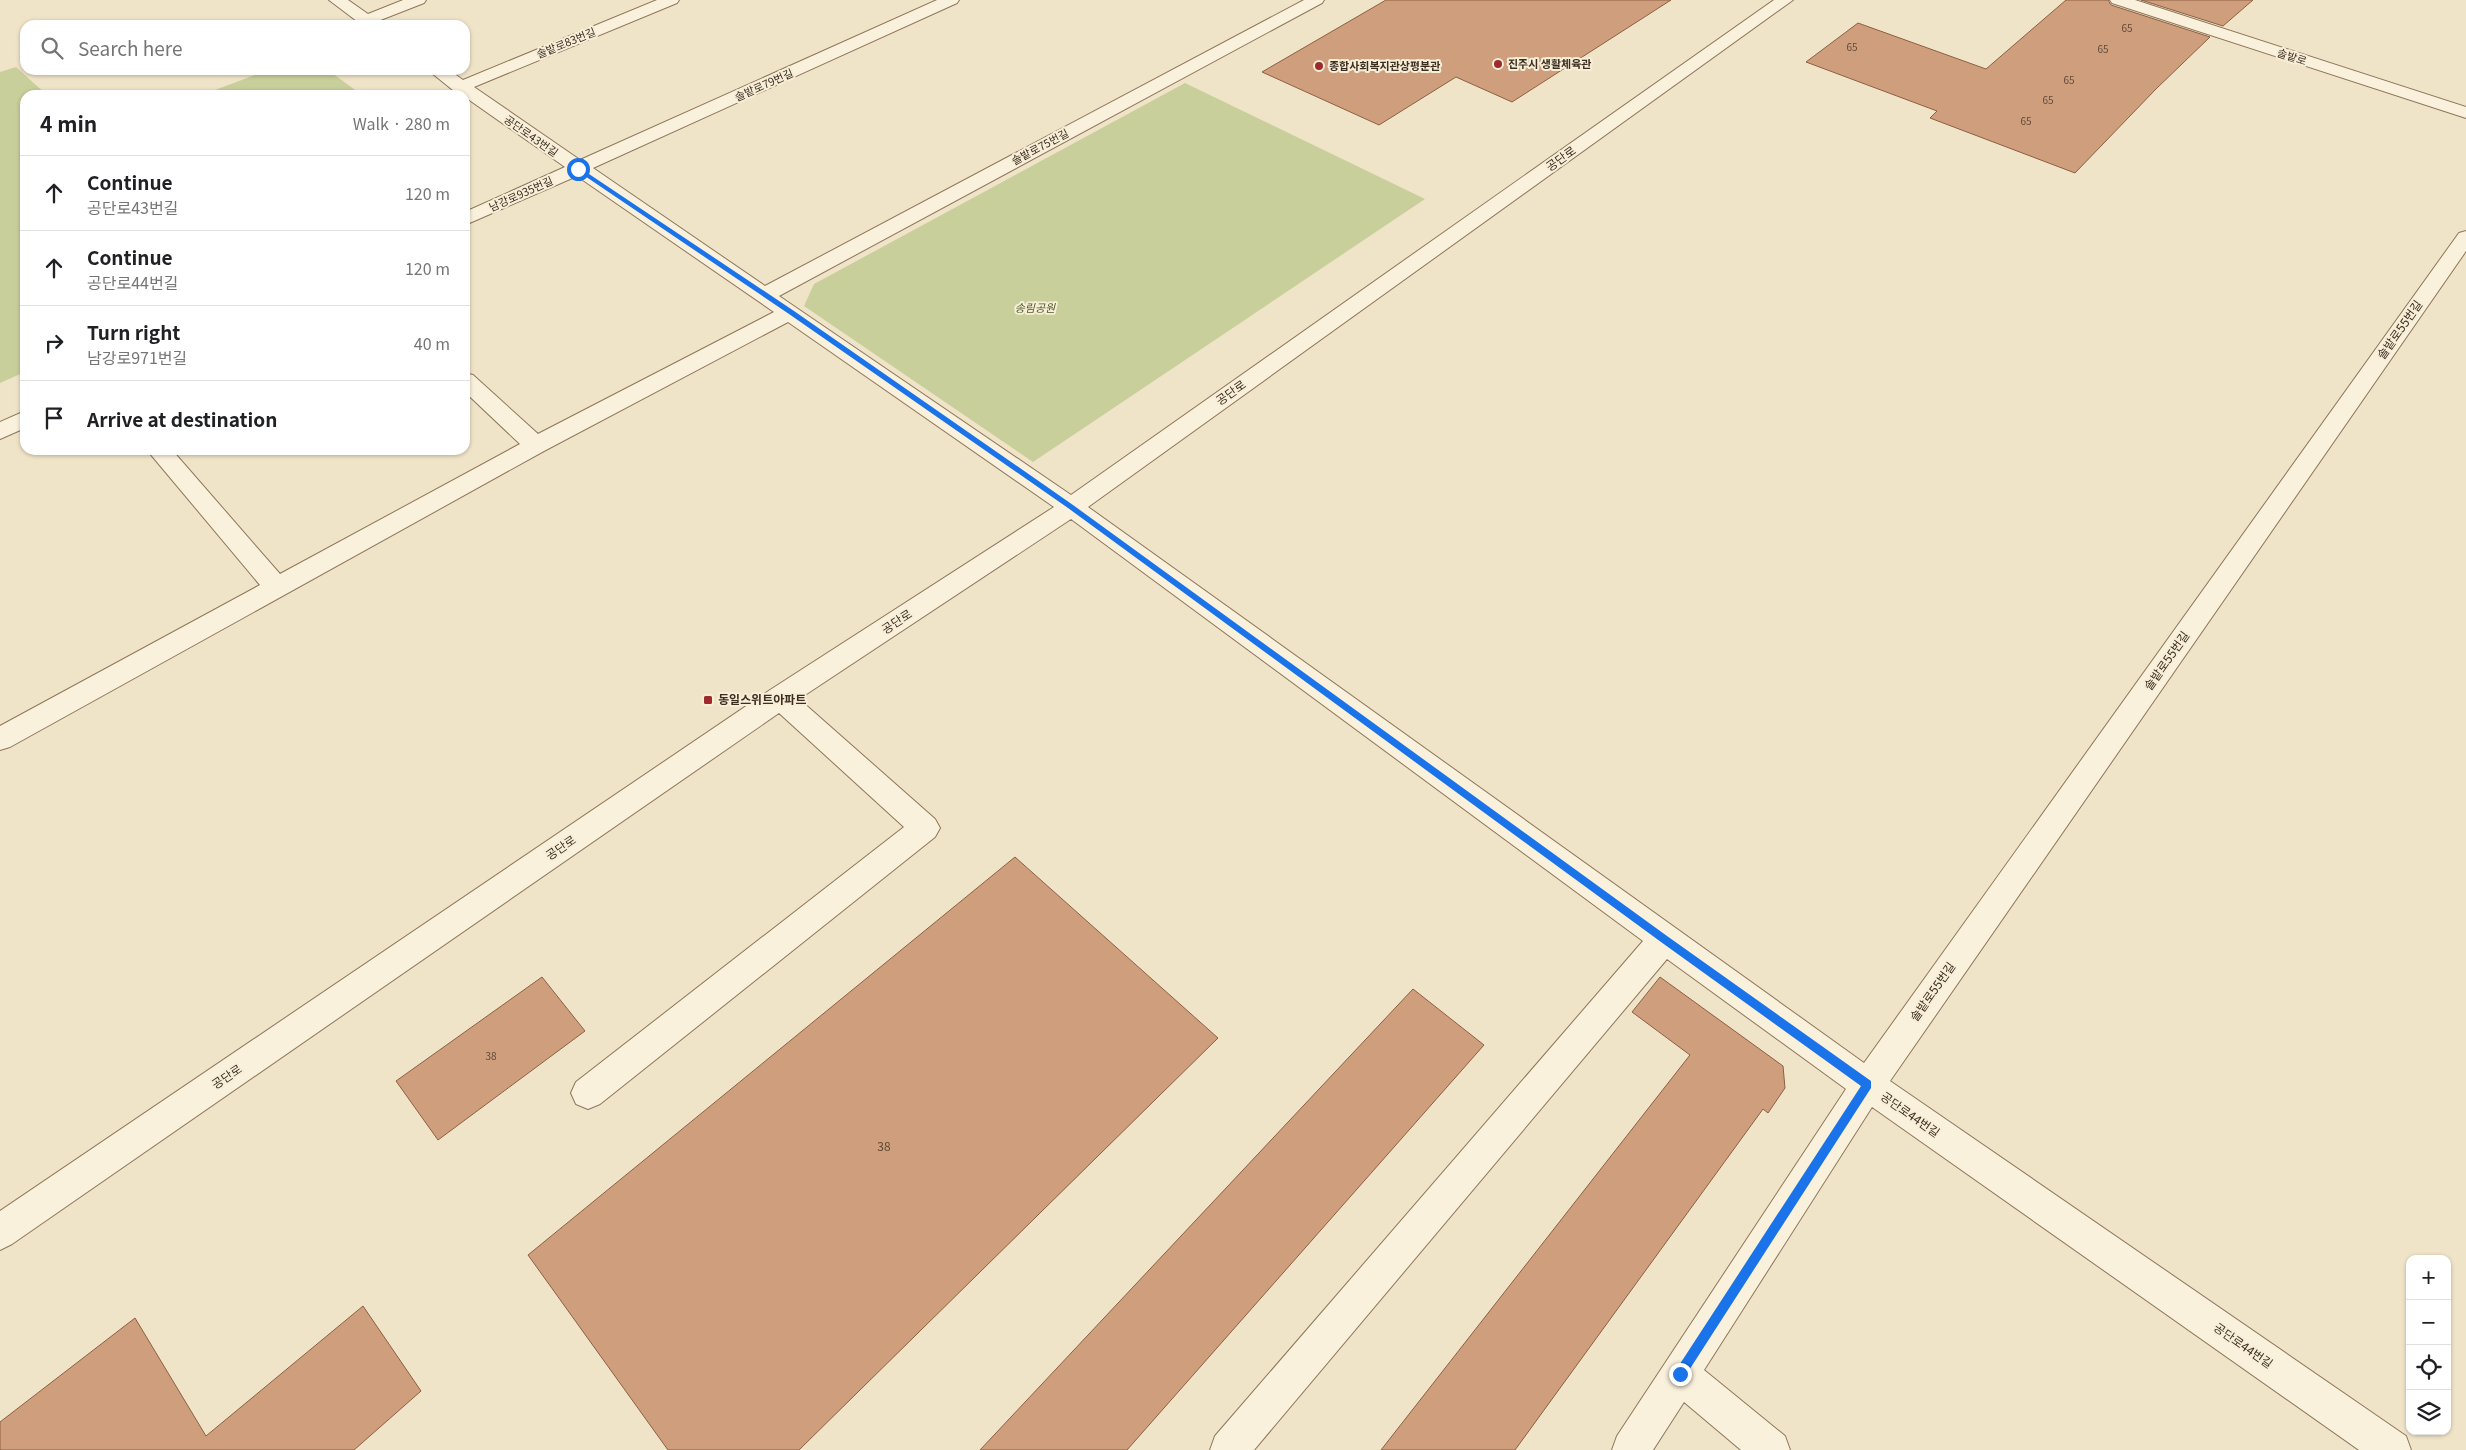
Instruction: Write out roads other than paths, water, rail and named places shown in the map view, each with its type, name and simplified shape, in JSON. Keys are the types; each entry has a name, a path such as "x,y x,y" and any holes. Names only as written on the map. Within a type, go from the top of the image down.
{"street":[{"path":"338,0 367,20"},
{"path":"374,20 418,0"},
{"name":"솔밭로83번길","path":"460,86 671,0"},
{"name":"솔밭로79번길","path":"578,169 951,0"},
{"name":"솔밭로75번길","path":"764,295 1316,0"},
{"name":"공단로","path":"0,1232 780,698 1071,507 1786,0"},
{"name":"솔밭로","path":"2118,0 2466,113"},
{"name":"공단로43번길","path":"444,75 466,90"},
{"name":"공단로43번길","path":"470,93 578,169 791,312 1071,507"},
{"name":"남강로935번길","path":"470,217 578,169"},
{"name":"솔밭로55번길","path":"1631,1450 1868,1085 2466,237"},
{"path":"0,740 536,445 791,312"},
{"path":"470,385 536,445"},
{"path":"0,431 20,421"},
{"path":"163,455 277,587"},
{"name":"공단로44번길","path":"1071,507 1664,939 1868,1085 2392,1450"},
{"path":"588,1093 925,828 780,698"},
{"path":"1229,1450 1664,939"},
{"path":"1680,1374 1771,1450"}],"place":[{"name":"진주시 생활체육관","path":"1498,64"},
{"name":"종합사회복지관상평분관","path":"1319,66"},
{"name":"동일스위트아파트","path":"708,700"}],"park label":[{"name":"송림공원","path":"1035,308"}]}
